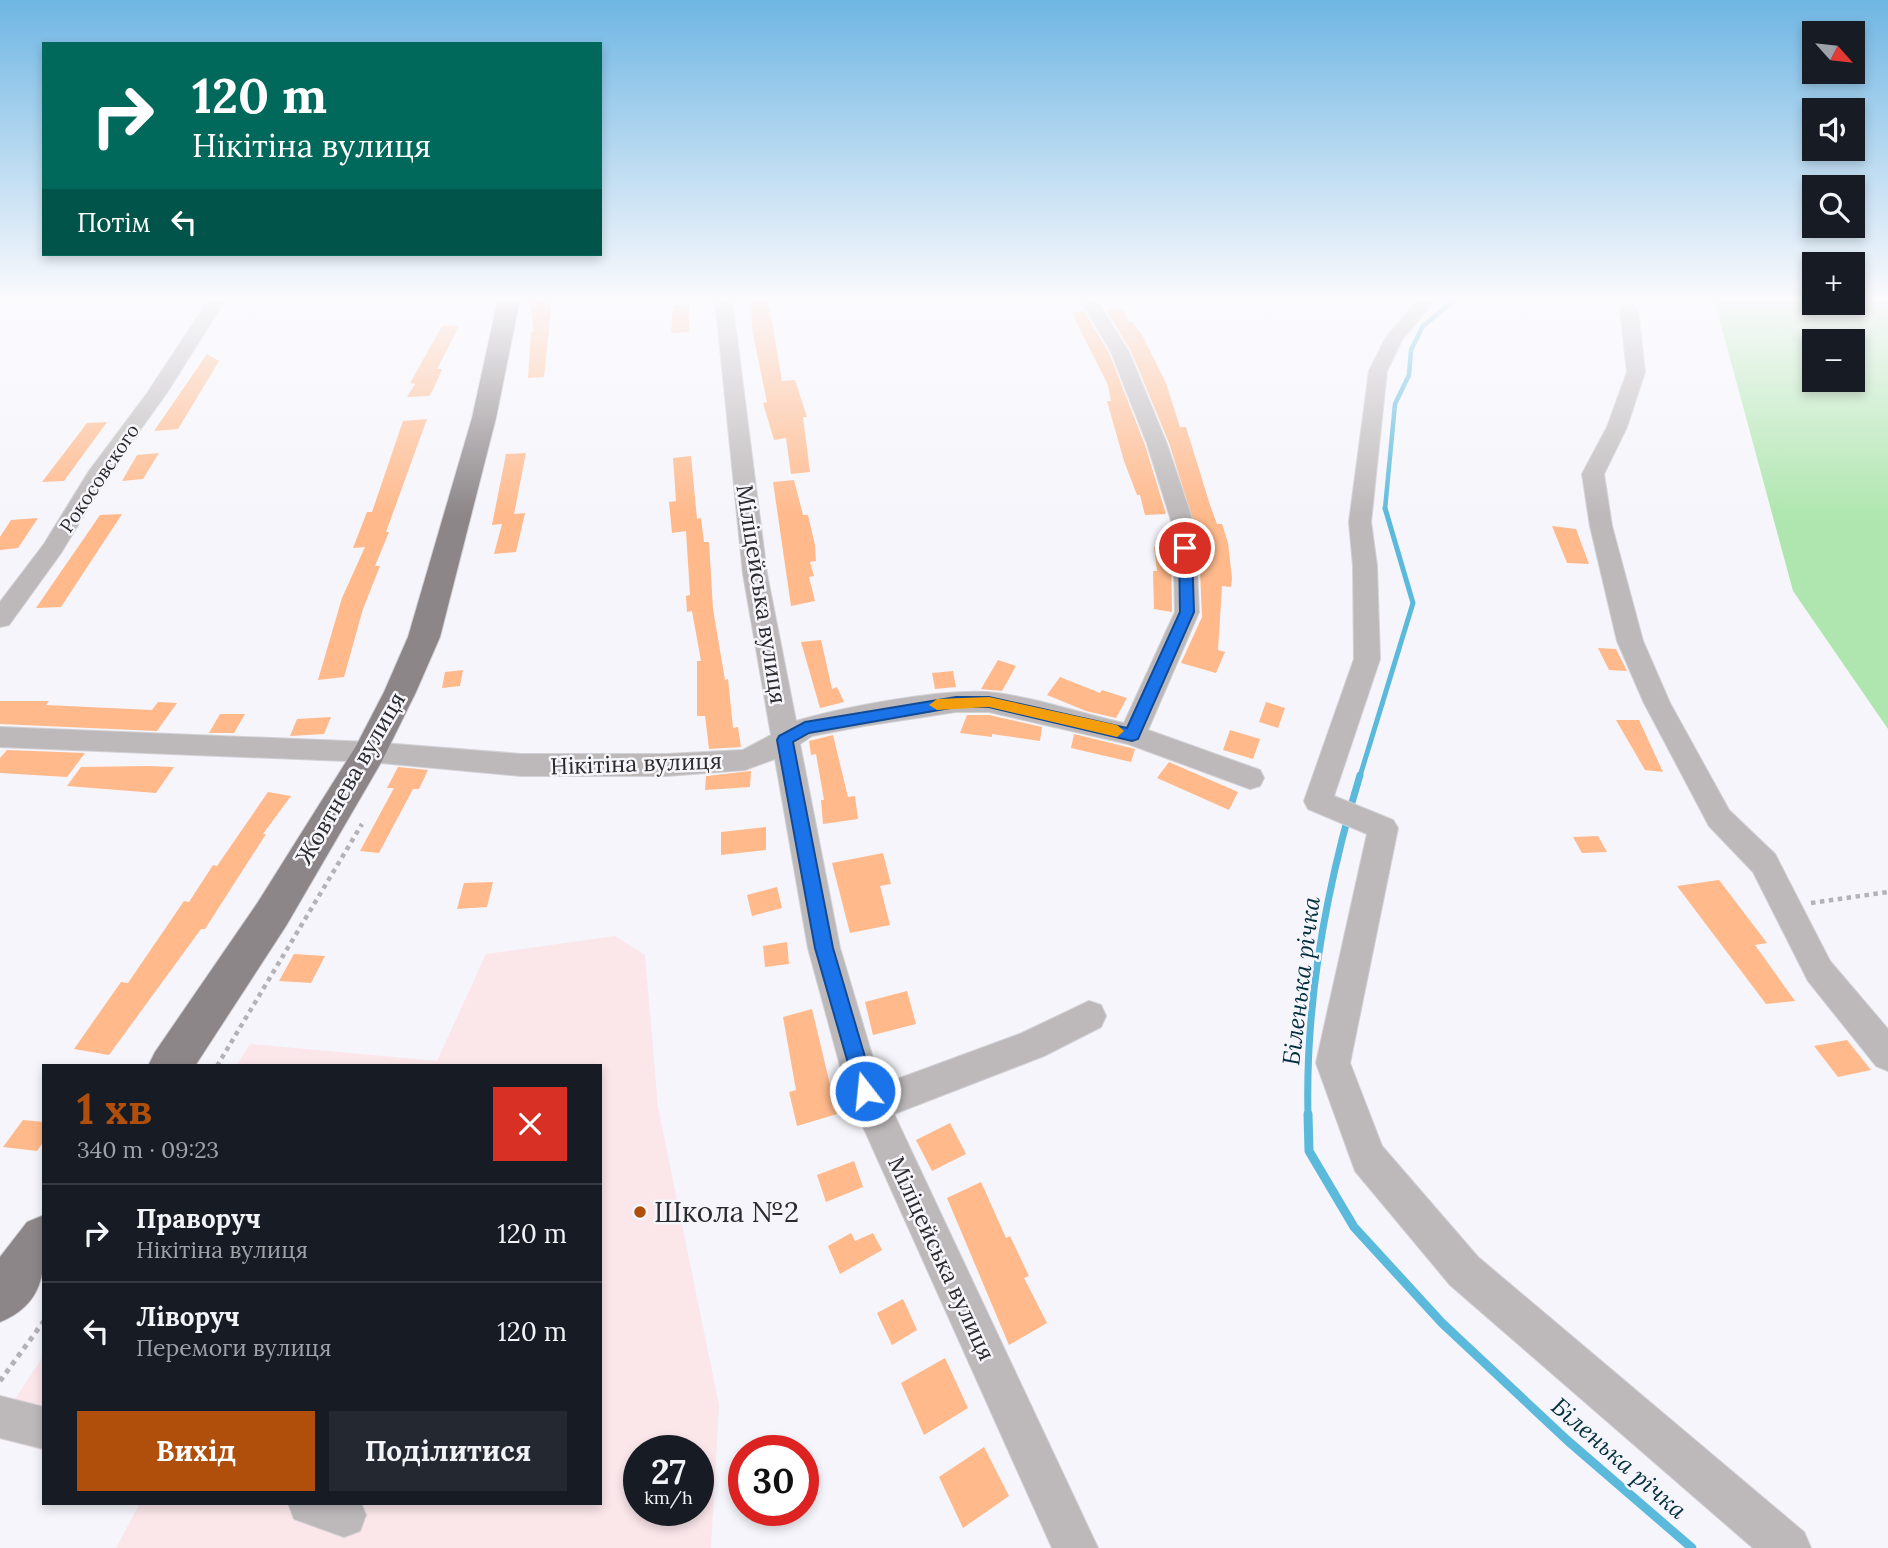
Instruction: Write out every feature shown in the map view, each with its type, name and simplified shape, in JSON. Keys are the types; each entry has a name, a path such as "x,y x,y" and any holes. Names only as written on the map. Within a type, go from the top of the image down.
{"main road":[{"name":"Жовтнева вулиця","path":"171,1064 272,914 370,752 424,637 484,418 494,371"},
{"path":"0,1297 42,1242"}],"street":[{"name":"Рокосовского","path":"0,619 40,567 100,471 171,371"},
{"name":"Міліцейська вулиця","path":"731,371 755,574 785,740 824,948 865,1091 1075,1548"},
{"path":"1128,371 1157,444 1185,527 1187,612 1132,735"},
{"path":"1378,371 1360,522 1366,566 1367,659 1318,801 1383,828 1333,1063 1367,1158 1464,1271 1788,1548"},
{"path":"1636,371 1617,426 1593,474 1601,526 1630,641 1657,703 1719,818 1764,863 1819,971 1888,1055"},
{"name":"Нікітіна вулиця","path":"0,737 370,752 522,765 667,765 745,760 764,754 805,728 956,702 989,702 1132,735 1250,778"},
{"path":"872,1105 1032,1045 1089,1016"},
{"path":"0,1417 42,1428"}],"path":[{"path":"218,1064 362,824"},
{"path":"1785,907 1888,892"},
{"path":"0,1381 42,1324"}],"shaded area":[{"name":"Школа №2","path":"615,936 645,955 658,1107 719,1405 714,1494 714,1435 623,1435 623,1526 712,1526 711,1548 116,1548 139,1505 602,1505 602,1064 237,1064 250,1044 437,1061 486,954"},
{"path":"42,1358 42,1450 0,1439 0,1422"}],"green space":[{"path":"1734,371 1802,371 1802,392 1865,392 1865,371 1888,371 1888,729 1793,591"}],"building":[{"path":"195,371 213,371 178,429 154,431"},
{"path":"417,371 441,371 429,396 407,397 415,384 410,383"},
{"path":"528,371 545,371 544,377 528,378"},
{"path":"761,371 780,371 782,381 795,380 807,417 803,417 810,472 791,474 786,438 774,440 763,403 767,402"},
{"path":"1101,371 1116,371 1145,445 1166,514 1145,515 1140,495 1137,495 1124,461 1107,401 1111,401 1108,385"},
{"path":"1139,371 1160,371 1180,427 1186,427 1210,505 1217,524 1222,524 1228,543 1232,578 1231,587 1222,586 1218,650 1225,652 1216,673 1181,663 1202,617 1199,549 1202,549 1169,443"},
{"path":"427,419 375,566 380,566 363,609 344,677 318,680 342,598 365,547 353,548 367,512 372,512 403,421"},
{"path":"107,422 64,481 42,482 87,423"},
{"path":"159,453 143,479 122,481 137,455"},
{"path":"526,453 514,514 525,513 516,552 494,554 502,524 492,525 506,454"},
{"path":"691,456 697,519 701,518 704,542 709,542 713,609 725,680 728,679 733,728 738,727 741,747 709,749 705,716 697,716 697,661 701,661 692,611 687,612 686,596 690,595 686,531 672,533 669,502 676,501 673,458"},
{"path":"794,480 803,515 808,515 816,561 810,562 814,576 809,577 815,601 791,606 773,482"},
{"path":"122,514 61,607 36,608 100,515"},
{"path":"38,518 18,548 0,550 0,537 11,520"},
{"path":"1552,526 1576,529 1589,564 1567,563"},
{"path":"1154,547 1171,548 1172,612 1154,609 1153,571 1157,571"},
{"path":"821,640 832,689 837,687 844,702 820,708 801,642"},
{"path":"1598,648 1616,649 1627,671 1609,670"},
{"path":"998,660 1016,666 1002,691 981,689"},
{"path":"463,670 460,686 442,688 445,672"},
{"path":"953,671 956,687 935,689 932,673"},
{"path":"1060,677 1100,693 1102,690 1127,698 1116,718 1086,711 1047,695"},
{"path":"0,701 49,701 46,705 152,710 158,702 177,703 157,731 0,724"},
{"path":"1266,702 1285,708 1278,728 1259,722"},
{"path":"220,714 245,714 234,733 209,733"},
{"path":"967,715 989,715 1042,727 1040,741 992,734 992,737 960,733"},
{"path":"331,717 324,734 290,736 297,719"},
{"path":"1616,720 1639,720 1663,772 1645,770"},
{"path":"1230,730 1260,739 1253,759 1223,750"},
{"path":"1074,734 1135,749 1131,762 1071,748"},
{"path":"833,735 848,797 855,796 858,819 823,824 821,800 824,800 816,754 811,755 809,741"},
{"path":"7,750 85,753 67,777 0,773 0,758"},
{"path":"1169,762 1238,792 1229,810 1157,778"},
{"path":"81,767 174,767 156,793 67,786"},
{"path":"398,767 428,770 419,789 413,789 379,853 360,851 394,788 387,788"},
{"path":"751,771 750,787 705,790 706,776"},
{"path":"268,792 291,796 263,834 266,834 205,929 201,929 109,1055 74,1049 121,982 128,983 184,901 189,902 213,865 217,866"},
{"path":"766,827 766,850 721,855 721,832"},
{"path":"1598,836 1607,852 1582,853 1573,837"},
{"path":"883,853 891,884 880,886 890,925 850,933 832,863"},
{"path":"1719,880 1767,943 1755,945 1795,1001 1766,1004 1677,886"},
{"path":"493,882 487,907 457,909 464,883"},
{"path":"777,887 782,908 752,916 747,895"},
{"path":"787,942 789,964 765,967 763,946"},
{"path":"294,954 325,956 311,983 279,981"},
{"path":"907,991 916,1024 873,1035 865,1002"},
{"path":"812,1009 837,1114 797,1126 789,1092 796,1090 783,1017"},
{"path":"1847,1040 1871,1070 1838,1077 1814,1046"},
{"path":"23,1120 42,1122 42,1144 37,1151 3,1147"},
{"path":"950,1123 966,1154 932,1171 916,1140"},
{"path":"854,1161 863,1187 826,1202 817,1175"},
{"path":"981,1182 1006,1238 1010,1236 1029,1276 1024,1278 1047,1323 1009,1345 947,1198"},
{"path":"851,1233 855,1241 873,1233 882,1250 840,1274 828,1246"},
{"path":"903,1299 917,1330 892,1345 877,1313"},
{"path":"945,1358 968,1408 924,1435 901,1383"},
{"path":"984,1447 1009,1496 963,1528 939,1477"}],"waterway":[{"name":"Біленька річка","path":"1385,508 1395,404 1409,371"},
{"name":"Біленька річка","path":"1360,776 1413,603 1385,508"},
{"name":"Біленька річка","path":"1308,1114 1310,1030 1320,944 1338,858 1360,775"},
{"name":"Біленька річка","path":"1308,1114 1309,1151 1354,1227 1442,1323 1568,1441 1692,1548"}],"slow traffic":[{"path":"937,705 989,702 1117,731"}],"place":[{"name":"Школа №2","path":"640,1212"}],"route":[{"path":"865,1091 824,948 785,740 805,728 956,702 989,702 1132,735 1187,612 1185,548"}]}
